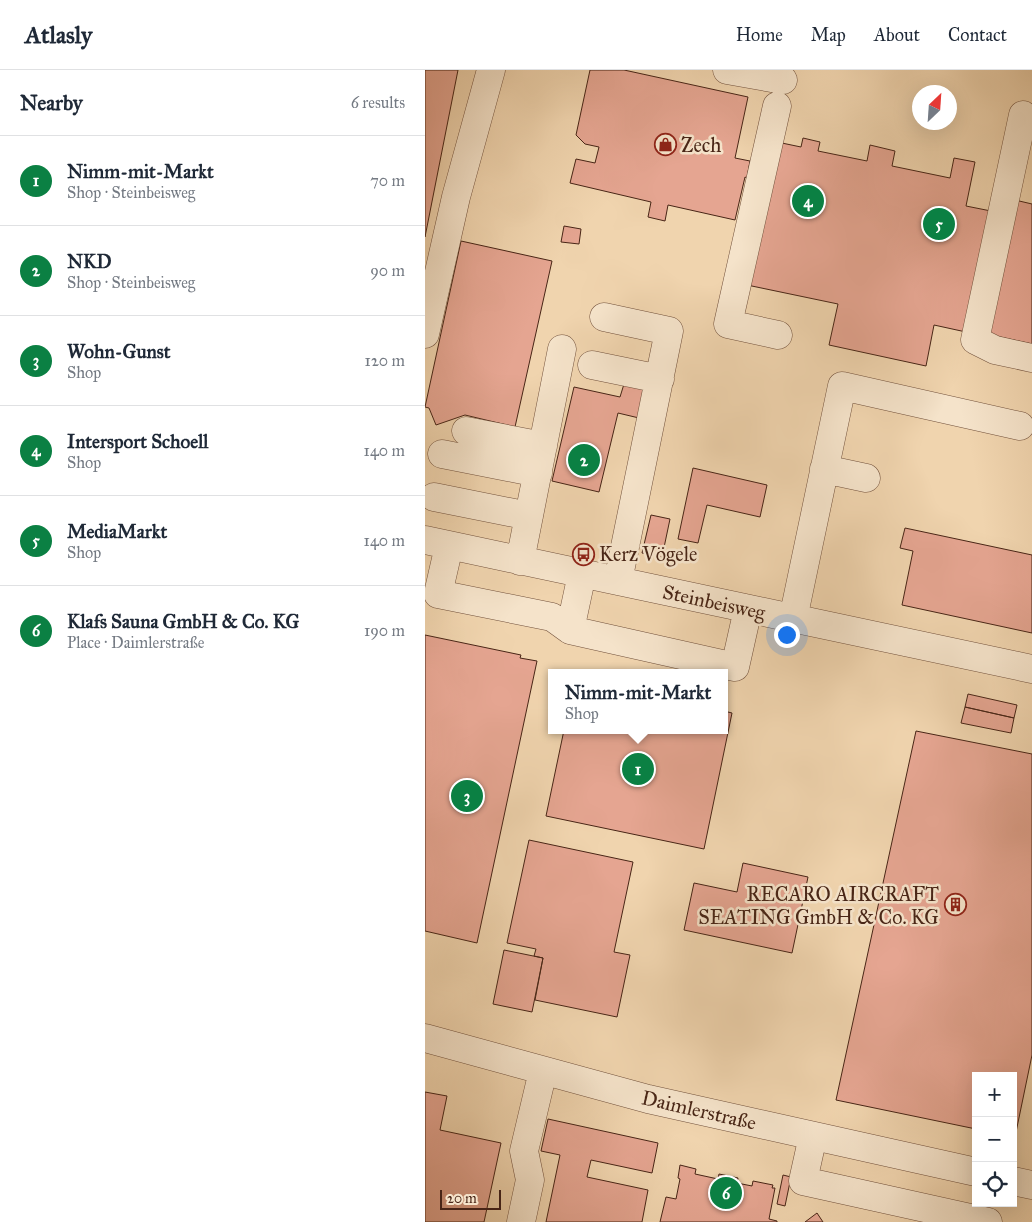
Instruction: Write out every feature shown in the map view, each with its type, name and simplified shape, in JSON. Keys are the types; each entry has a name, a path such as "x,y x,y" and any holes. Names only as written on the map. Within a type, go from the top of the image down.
{"street":[{"path":"425,334 456,197 491,70"},
{"path":"727,70 780,93 728,324 778,335"},
{"path":"1023,115 975,340 995,350 1032,358"},
{"path":"604,317 669,331 619,581"},
{"path":"520,561 562,350"},
{"path":"592,365 660,379"},
{"path":"793,619 842,386 1020,426"},
{"path":"466,431 543,446"},
{"path":"442,454 537,473"},
{"path":"825,469 866,478"},
{"path":"434,497 529,516"},
{"path":"437,543 438,594 552,618 570,630 735,667 748,609"},
{"name":"Steinbeisweg","path":"437,543 1032,669"},
{"path":"570,630 582,574"},
{"name":"Daimlerstraße","path":"425,1038 648,1099 972,1171"},
{"path":"521,1222 529,1180 523,1150 543,1071"},
{"path":"813,1136 803,1181 988,1222"},
{"path":"1017,1182 1032,1185"}],"building":[{"path":"425,70 458,70 425,237"},
{"name":"Zech","path":"590,70 624,70 748,97 735,158 750,161 735,220 668,205 665,221 648,217 651,202 570,183 576,159 595,163 599,147 585,144 576,135"},
{"path":"803,138 820,142 818,151 867,161 870,145 895,151 892,166 950,178 954,158 975,162 966,206 991,211 966,332 934,325 926,366 829,345 838,304 747,285 777,142 801,147"},
{"path":"1015,200 1032,204 1032,344 986,334"},
{"path":"564,226 581,229 579,244 561,242"},
{"path":"461,241 552,261 515,427 465,415 436,425 429,408 425,407"},
{"path":"624,384 646,389 639,418 618,413 599,492 552,481 574,387 620,397"},
{"path":"693,468 767,485 760,517 707,505 698,543 678,539"},
{"path":"651,515 670,519 662,557 642,553"},
{"path":"905,528 1032,555 1032,633 902,605 913,551 900,548"},
{"path":"425,635 521,655 520,658 537,661 477,943 425,931"},
{"path":"968,694 1017,705 1014,718 965,707"},
{"path":"965,707 1014,718 1011,733 961,723"},
{"path":"728,712 732,713 728,732"},
{"name":"RECARO AIRCRAFT SEATING GmbH & Co. KG","path":"916,731 1032,754 1032,1055 1017,1127 1017,1072 972,1072 972,1128 836,1100"},
{"path":"563,734 728,734 704,849 546,816"},
{"path":"529,840 633,862 614,952 630,955 617,1017 535,1000 543,958 534,956 536,949 507,943"},
{"path":"743,863 808,877 792,953 684,930 694,883 737,892"},
{"path":"504,950 543,958 532,1012 493,1004"},
{"path":"425,1092 447,1096 440,1130 501,1143 484,1222 425,1222"},
{"path":"548,1119 658,1143 652,1173 591,1160 587,1177 648,1190 642,1222 546,1222 560,1155 541,1151"},
{"path":"680,1165 696,1169 695,1174 718,1179 719,1174 738,1178 737,1183 752,1186 753,1181 773,1185 772,1188 775,1188 769,1219 777,1222 660,1222 666,1197 676,1199 680,1179 678,1178"},
{"path":"783,1175 791,1177 785,1206 777,1204"},
{"path":"817,1213 823,1222 805,1222"}],"place":[{"name":"Zech","path":"665,145"},
{"name":"Intersport Schoell","path":"808,201"},
{"name":"MediaMarkt","path":"939,224"},
{"name":"NKD","path":"584,460"},
{"name":"Kerz Vögele","path":"583,554"},
{"name":"Nimm-mit-Markt","path":"638,769"},
{"name":"Wohn-Gunst","path":"467,796"},
{"name":"RECARO AIRCRAFT SEATING GmbH & Co. KG","path":"955,905"},
{"name":"Klafs Sauna GmbH & Co. KG","path":"726,1193"}]}
